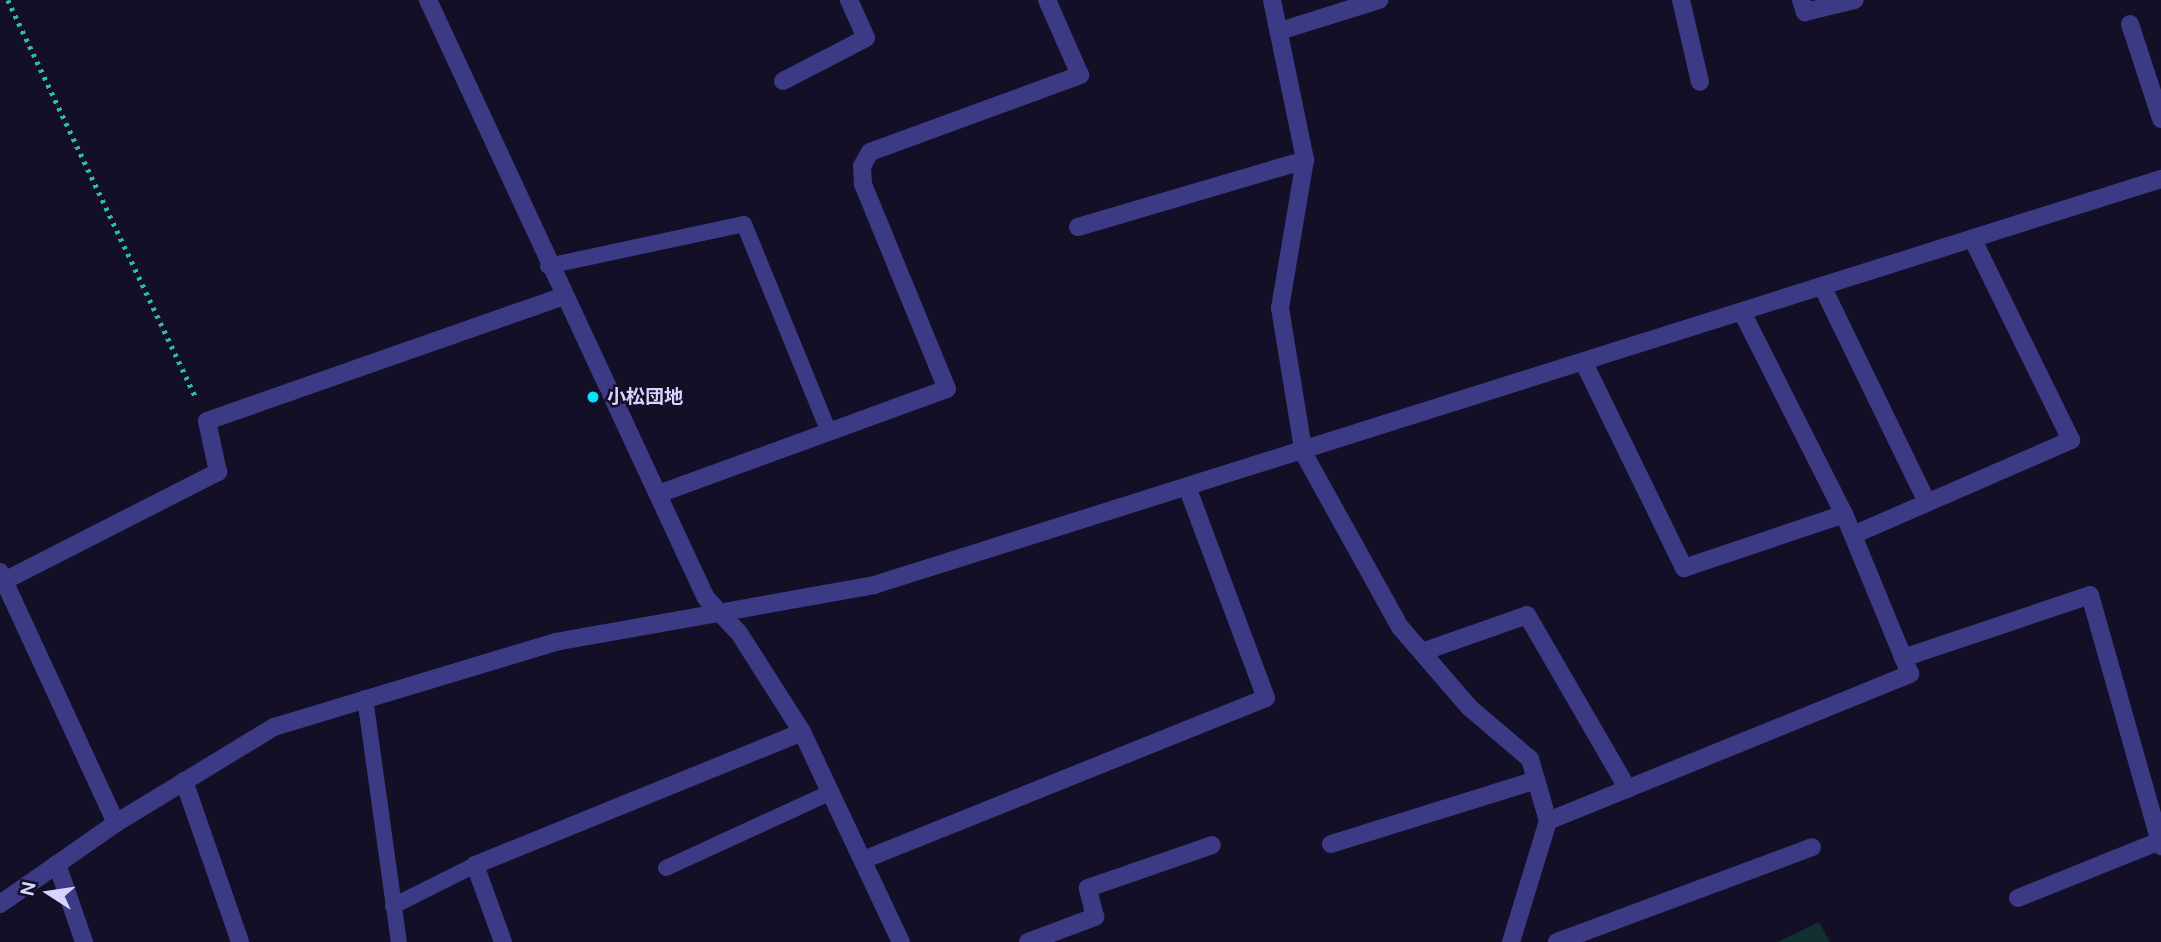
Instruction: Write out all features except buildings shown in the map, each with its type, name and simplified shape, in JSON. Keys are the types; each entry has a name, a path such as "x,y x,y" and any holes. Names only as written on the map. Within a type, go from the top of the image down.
{"street":[{"path":"428,0 548,266 718,616 739,633 803,732 901,942"},
{"path":"783,81 866,38 849,0"},
{"path":"661,494 947,389 863,184 862,166 870,152 1080,75 1047,0"},
{"path":"1272,0 1283,30 1305,160 1280,308 1304,454 1400,627 1470,708 1530,760 1548,821 1511,942"},
{"path":"1283,30 1379,0"},
{"path":"1681,0 1700,82"},
{"path":"1801,0 1805,12 1854,0"},
{"path":"2130,24 2161,119"},
{"path":"1078,227 1305,160"},
{"path":"0,904 116,823 274,727 555,642 718,616 874,585 1304,454 2161,179"},
{"path":"1853,535 2071,440 1973,240"},
{"path":"1823,288 1927,502"},
{"path":"116,823 2,578 218,472 207,421 563,296"},
{"path":"1548,821 1910,674 1844,514 1743,314"},
{"path":"1585,365 1685,568 1844,514"},
{"path":"863,860 1266,698 1188,489"},
{"path":"1903,659 2090,594 2160,843 2018,898"},
{"path":"1422,652 1527,615 1628,789"},
{"path":"503,942 475,865 803,732"},
{"path":"1331,844 1536,780"},
{"path":"184,782 240,942"},
{"path":"1028,942 1095,916 1088,888 1212,845"},
{"path":"1558,942 1812,848"},
{"path":"57,864 84,942"}],"lane":[{"path":"548,266 744,224 829,432"},
{"path":"365,698 399,942"},
{"path":"666,868 831,792"},
{"path":"393,906 475,865"}],"path":[{"path":"8,0 207,421"}],"green space":[{"path":"1819,922 1830,942 1778,942"}],"place":[{"name":"小松団地","path":"593,397"}]}
